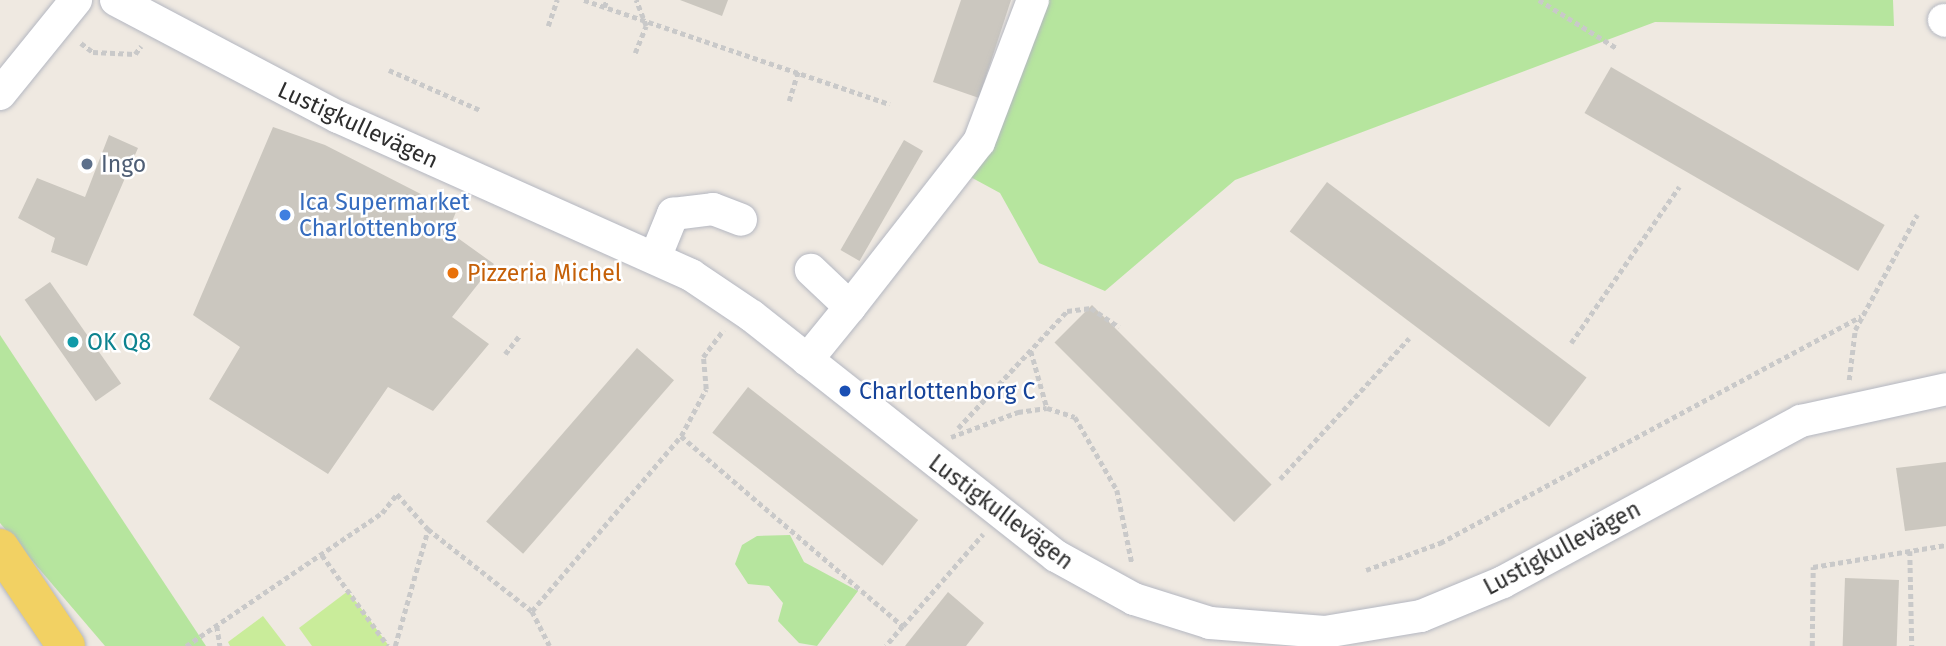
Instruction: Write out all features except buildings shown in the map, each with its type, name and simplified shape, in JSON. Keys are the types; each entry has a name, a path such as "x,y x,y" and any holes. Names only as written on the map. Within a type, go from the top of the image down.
{"main road":[{"path":"0,548 66,646"},
{"path":"0,596 51,646"}],"street":[{"path":"0,94 76,0"},
{"name":"Lustigkullevägen","path":"116,0 338,117 655,258 740,307 1000,514 1079,571 1134,599 1210,623 1272,632 1402,621 1471,597 1766,438 1850,405 1946,388"},
{"path":"807,360 979,142 1033,0"},
{"path":"655,258 673,214 713,209 741,220"},
{"path":"811,270 850,307"}],"path":[{"path":"548,26 557,0"},
{"path":"584,0 890,104"},
{"path":"604,7 607,0"},
{"path":"635,53 644,19 636,0"},
{"path":"1539,0 1618,49"},
{"path":"57,24 93,52 135,54 156,23"},
{"path":"389,71 480,110"},
{"path":"789,101 798,71"},
{"path":"1571,343 1679,187"},
{"path":"1850,405 1850,353 1861,316 1917,215"},
{"path":"931,459 1031,351 1077,306 1119,327"},
{"path":"532,611 681,436 706,389 703,358 740,307"},
{"path":"1366,570 1440,544 1861,316"},
{"path":"505,354 520,335"},
{"path":"1280,479 1409,338"},
{"path":"1031,351 1047,408"},
{"path":"955,432 1047,408 1085,425 1117,490 1131,536 1134,599"},
{"path":"681,436 903,626"},
{"path":"186,646 382,513 397,494 428,529 532,611 550,646"},
{"path":"886,646 1000,514"},
{"path":"394,646 428,529"},
{"path":"1812,646 1813,567 1946,545"},
{"path":"1910,551 1912,646"},
{"path":"322,555 388,646"},
{"path":"216,626 220,646"}],"green space":[{"path":"1028,0 1893,0 1894,26 1655,22 1235,180 1105,291 1039,263 1000,193 965,174"},
{"path":"0,335 206,646 105,646 0,523"},
{"path":"790,535 804,562 858,591 817,646 799,643 778,621 783,603 769,586 748,584 735,564 742,545 757,536"},
{"path":"348,591 389,646 312,646 299,628"},
{"path":"263,616 286,646 230,646 228,642"}],"place":[{"name":"Ingo","path":"87,164"},
{"name":"Ica Supermarket Charlottenborg","path":"285,215"},
{"name":"Pizzeria Michel","path":"453,273"},
{"name":"OK Q8","path":"73,342"},
{"name":"Charlottenborg C","path":"845,391"}]}
